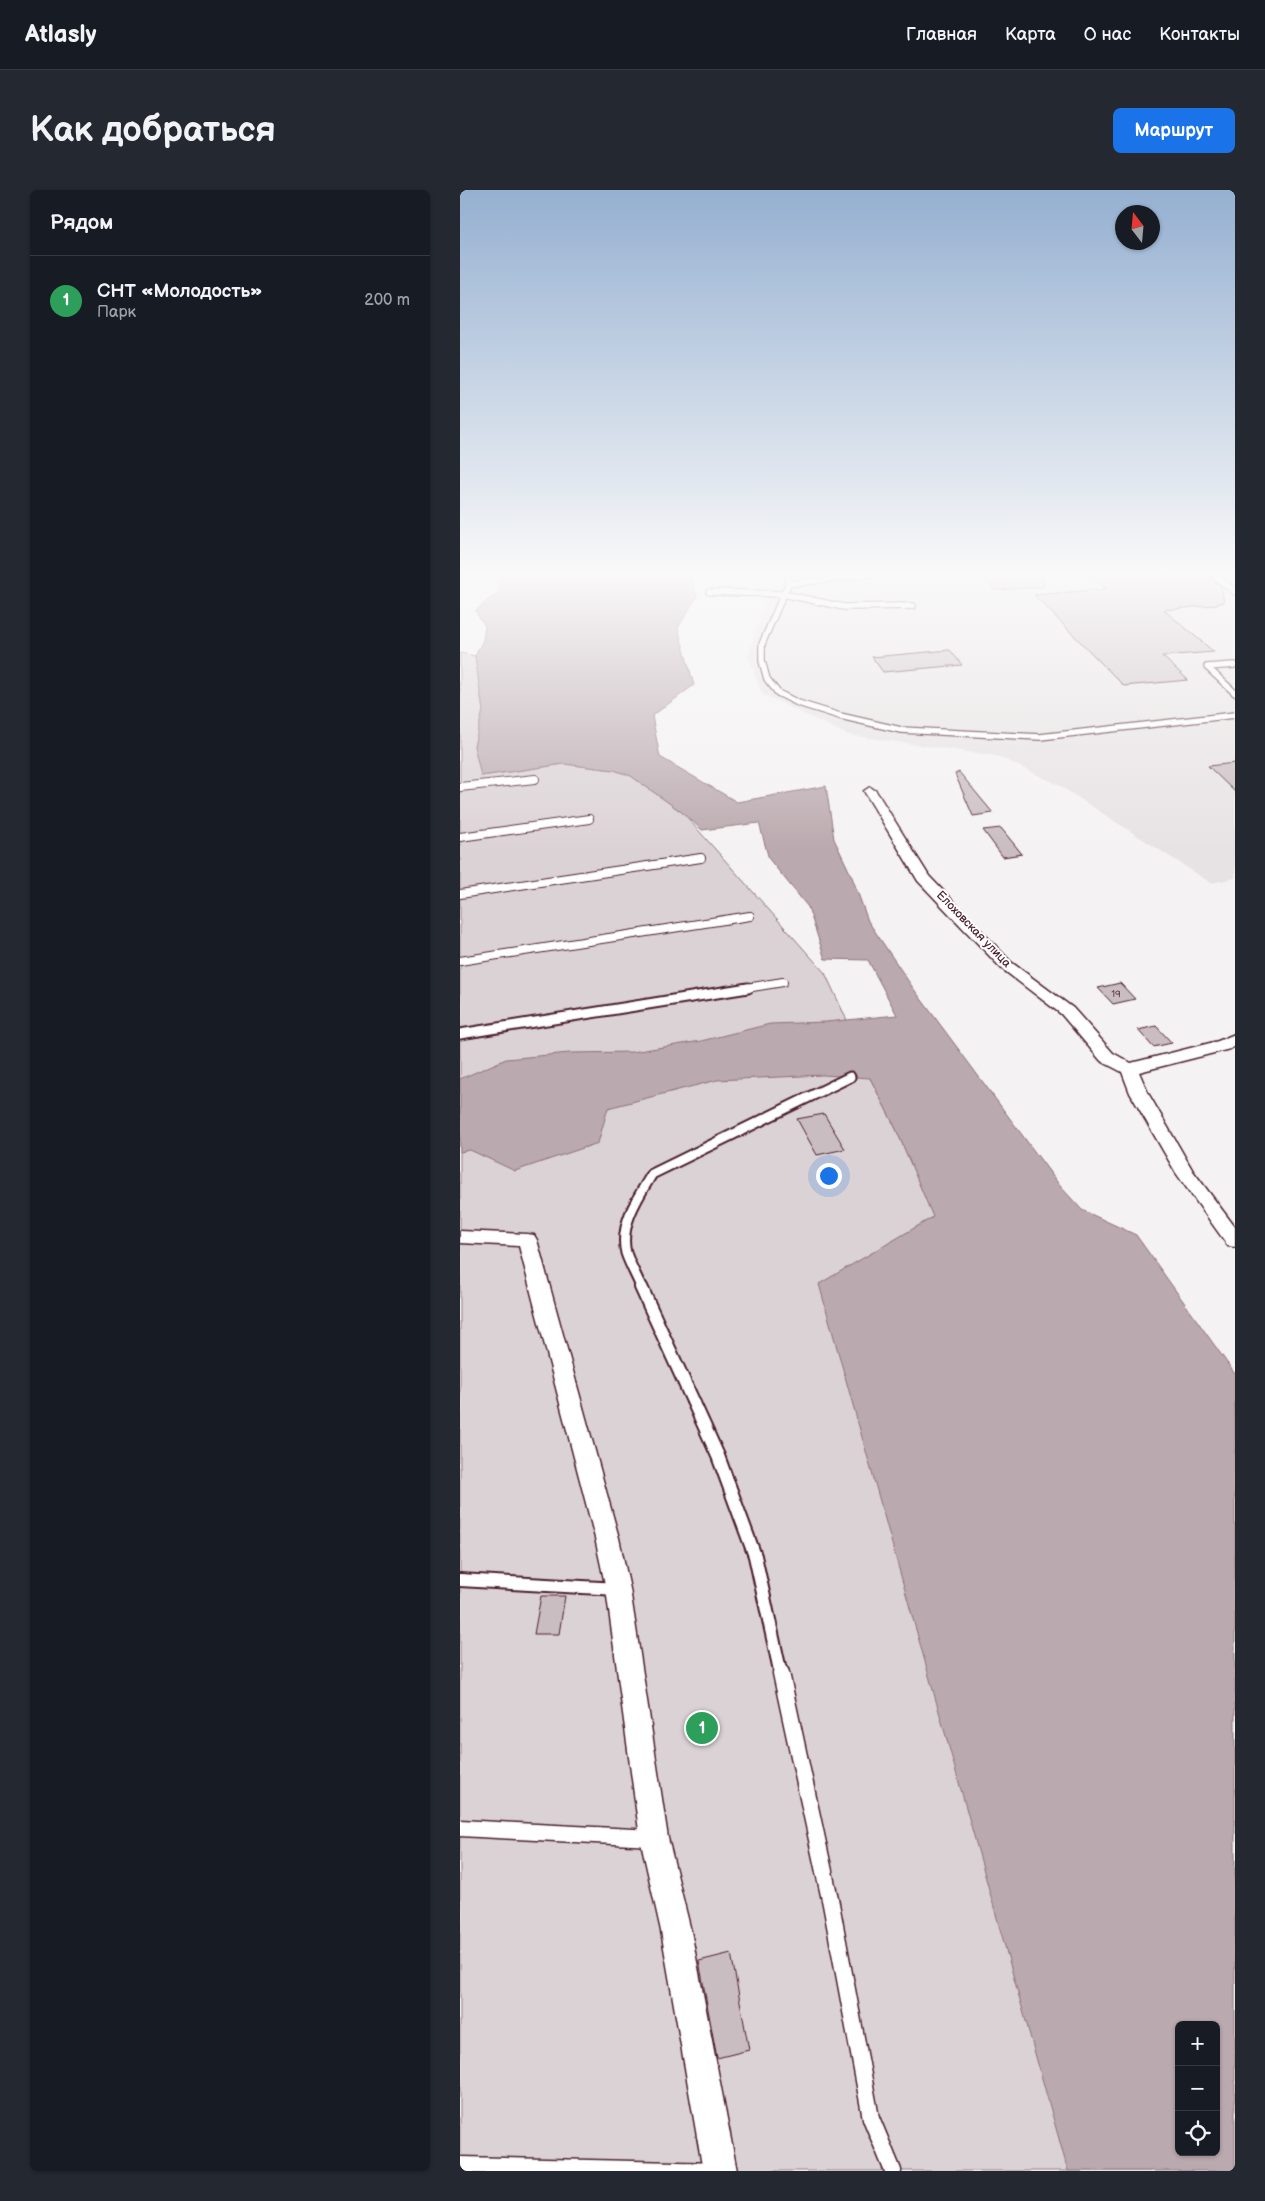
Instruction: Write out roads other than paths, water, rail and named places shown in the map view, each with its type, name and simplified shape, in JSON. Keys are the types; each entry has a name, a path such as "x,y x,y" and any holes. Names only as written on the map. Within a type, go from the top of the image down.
{"street":[{"name":"Елоховская улица","path":"870,791 923,878 1006,965 1067,1011 1107,1057 1129,1069"},
{"path":"1235,1039 1224,1045 1129,1069 1139,1093 1185,1173 1235,1241"},
{"path":"460,1237 526,1240 607,1538 618,1589 654,1838 676,1931 720,2171"}],"lane":[{"path":"764,666 767,679 778,692 798,703 840,716 901,730 1040,737 1235,715"},
{"path":"1215,666 1207,667 1235,692"},
{"path":"460,787 535,778"},
{"path":"460,837 589,819"},
{"path":"460,894 702,858"},
{"path":"460,962 750,916"},
{"path":"460,1034 783,982"},
{"path":"850,1077 652,1174 640,1194 626,1225 626,1252 718,1456 755,1556 831,1904 871,2118 893,2171"},
{"path":"460,1580 618,1589"},
{"path":"460,1828 654,1838"},
{"path":"460,2165 720,2171"}],"place":[{"name":"СНТ «Молодость»","path":"702,1728"}]}
